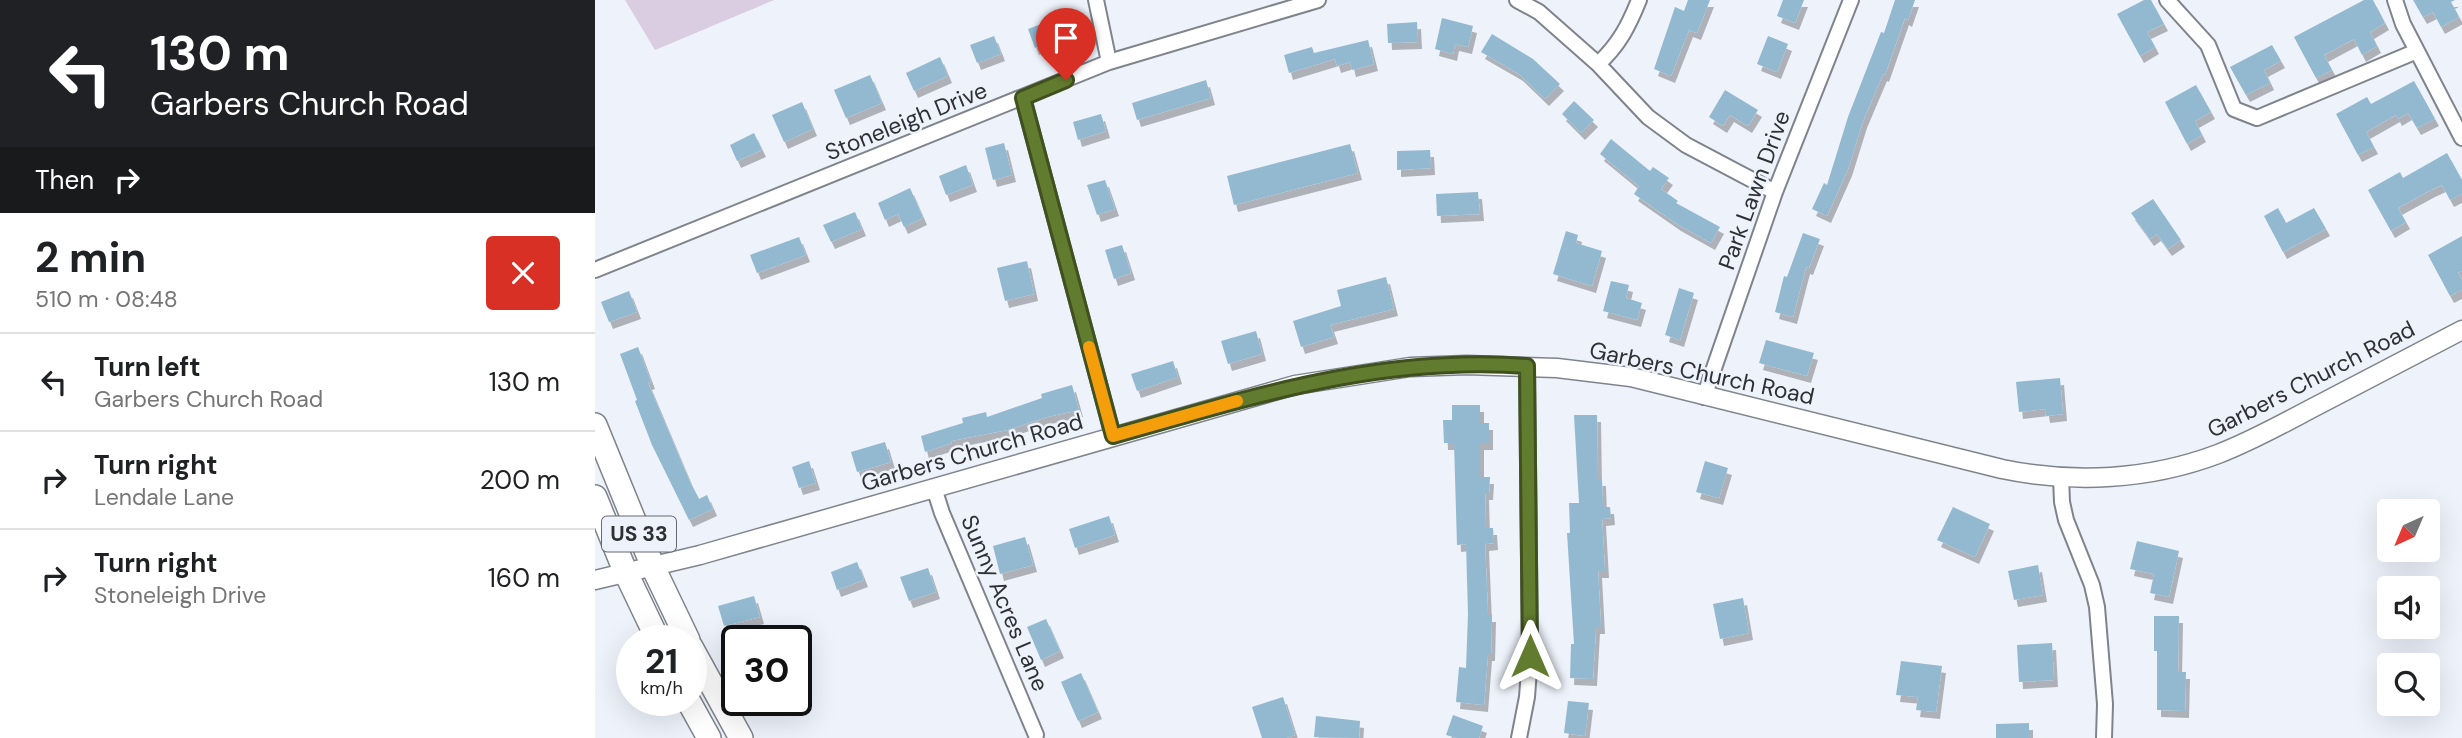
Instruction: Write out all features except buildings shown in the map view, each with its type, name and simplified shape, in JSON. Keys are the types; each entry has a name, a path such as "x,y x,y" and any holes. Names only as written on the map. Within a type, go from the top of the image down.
{"main road":[{"name":"US 33","path":"595,425 653,567 681,625"},
{"name":"US 33","path":"595,498 651,625"},
{"path":"707,676 741,738"},
{"path":"697,716 709,738"}],"street":[{"path":"1096,0 1108,62"},
{"name":"Stoneleigh Drive","path":"595,270 1108,62 1318,0"},
{"path":"1517,0 1538,12 1598,64 1648,117 1685,145 1775,192"},
{"path":"1598,64 1626,33 1639,0"},
{"name":"Park Lawn Drive","path":"1704,397 1775,192 1851,0"},
{"path":"2167,0 2208,45 2234,109 2257,118 2417,51"},
{"path":"2395,0 2403,24 2462,138"},
{"path":"1023,98 1113,436"},
{"name":"Garbers Church Road","path":"595,580 625,571 653,567 1295,385 1327,379 1410,368 1467,365 1527,366 1631,377 2002,469 2061,477 2095,478 2169,469 2218,454 2270,430 2462,330"},
{"path":"1519,738 1527,696 1530,656 1527,366"},
{"path":"2061,477 2066,520 2092,584 2097,607 2105,704 2104,738"},
{"name":"Sunny Acres Lane","path":"934,488 947,526 1036,735"}],"shaded area":[{"path":"625,0 774,0 655,50"}],"slow traffic":[{"path":"1089,347 1113,436 1237,401"}],"route":[{"path":"1066,80 1023,98 1113,436 1295,385 1368,372 1467,365 1527,366 1530,656"}]}
